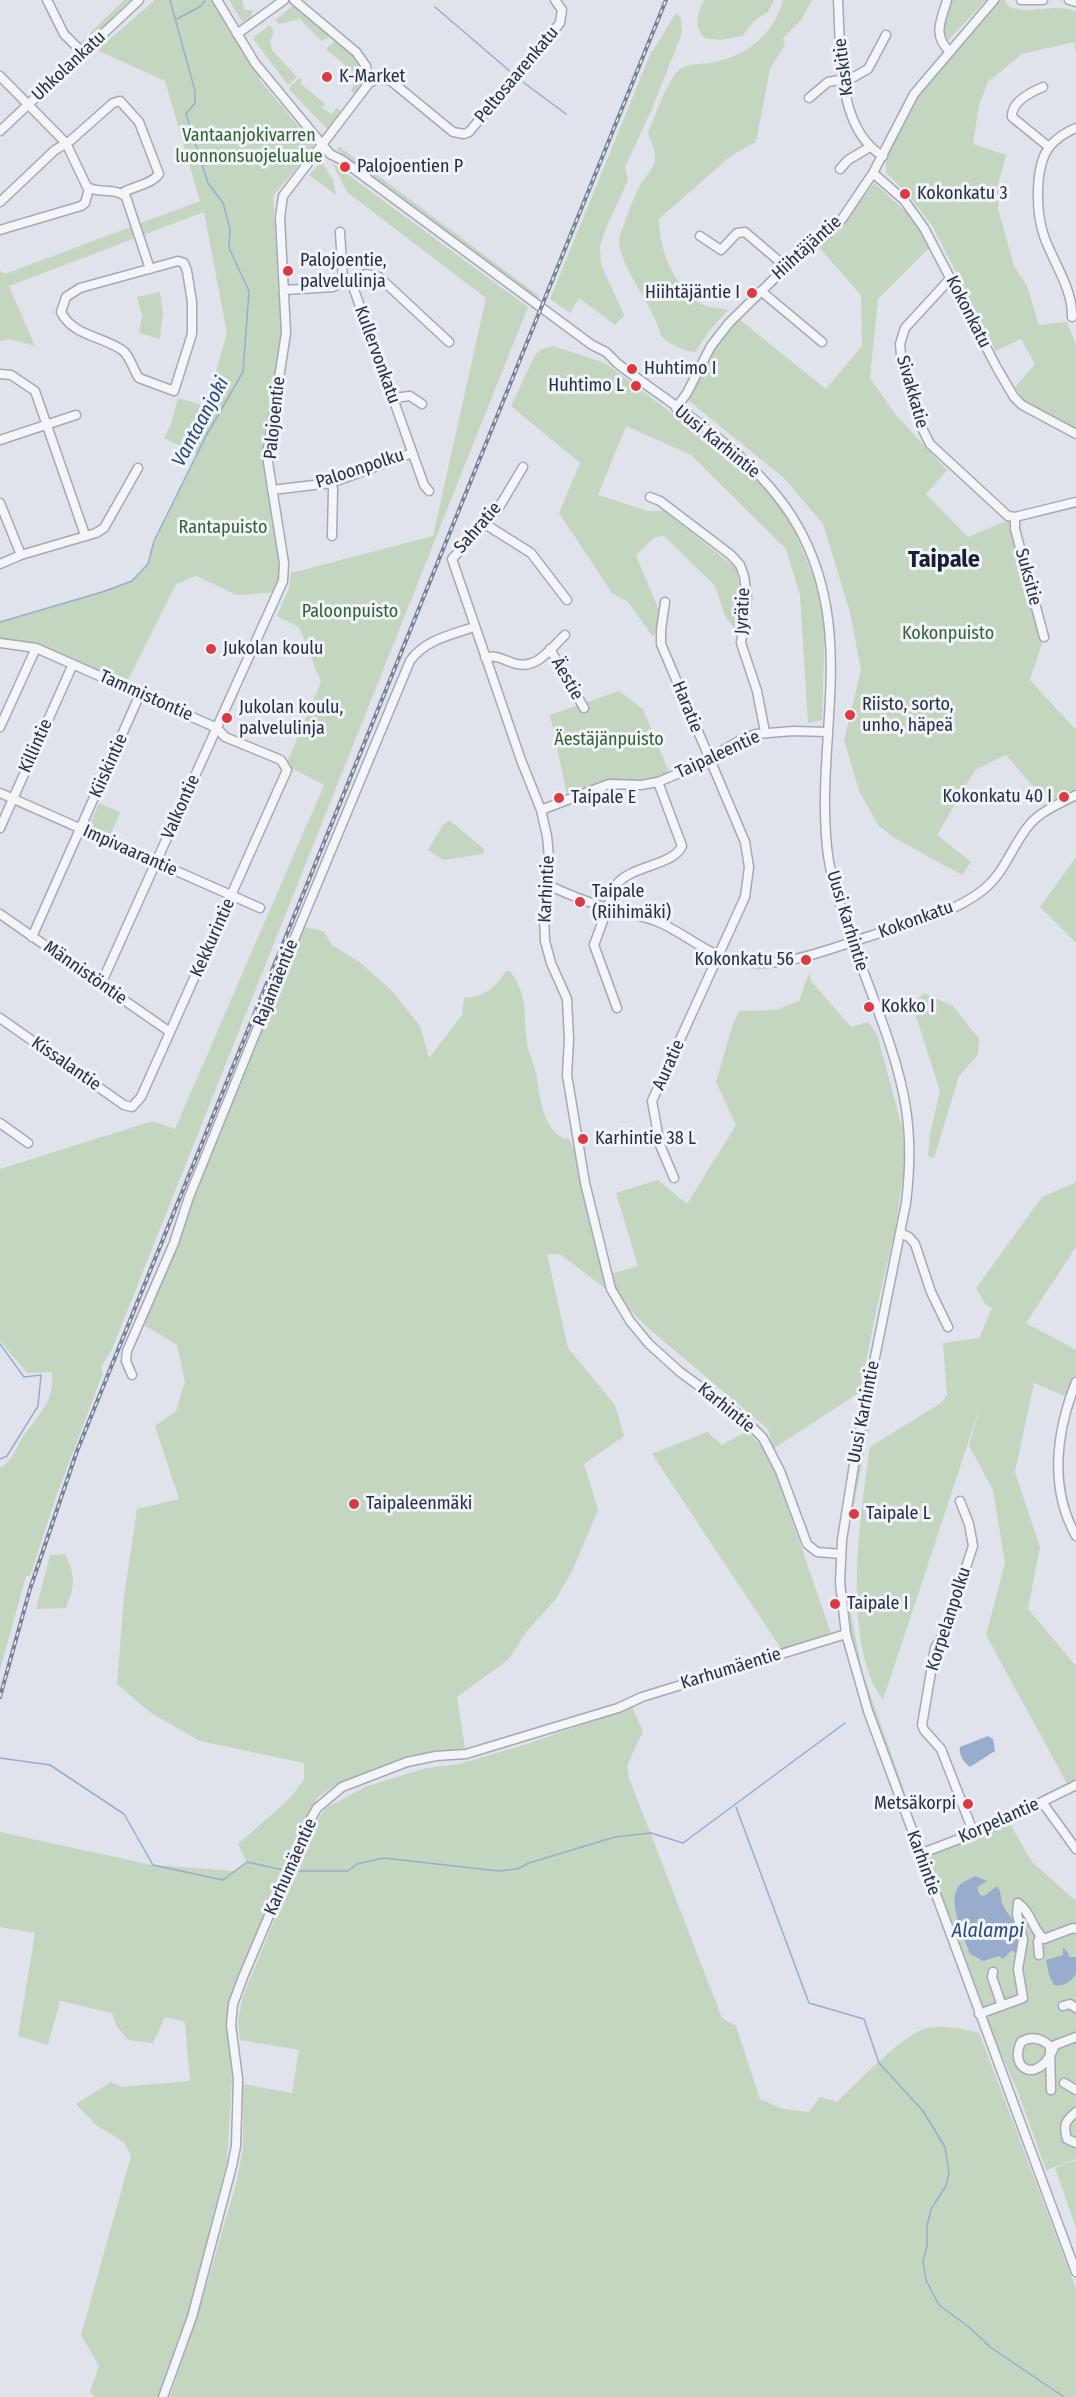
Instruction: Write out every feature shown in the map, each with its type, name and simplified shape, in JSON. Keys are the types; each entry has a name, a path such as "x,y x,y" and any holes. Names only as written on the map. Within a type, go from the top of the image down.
{"street":[{"path":"47,0 64,34 83,53"},
{"name":"Uhkolankatu","path":"0,131 139,0"},
{"name":"Uusi Karhintie","path":"217,0 237,34 282,97 322,144 334,149 342,160 592,345 603,357 618,364 730,449 761,477 793,517 807,544 824,588 830,622 832,675 825,789 827,847 834,886 896,1069 906,1106 910,1164 900,1233 850,1486 841,1554"},
{"path":"237,34 284,0"},
{"path":"294,0 356,52 366,66 369,83"},
{"name":"Peltosaarenkatu","path":"369,83 378,78 391,81 453,132 464,134 469,132 560,23 562,10 555,0"},
{"path":"947,0 938,34 950,52 994,0"},
{"path":"1021,0 1043,0"},
{"path":"1069,0 1076,2"},
{"name":"Kaskitie","path":"838,1 843,80 850,111 863,139 883,156"},
{"path":"809,98 828,82 852,78 868,69 886,35"},
{"name":"Hiihtäjäntie","path":"676,408 687,393 715,340 735,315 786,267 833,229 873,173 914,94 950,52"},
{"path":"0,76 66,143 89,189 85,203 81,206 0,230"},
{"name":"Palojoentie","path":"217,728 283,580 284,563 272,490 268,448 286,333 280,206 283,196 294,180 369,83"},
{"path":"1043,87 1030,93 1013,108 1012,112 1014,121 1049,147"},
{"path":"0,202 56,150 113,102 120,101 139,122 159,174 155,179 129,188 122,193 89,189"},
{"path":"1072,317 1073,311 1062,274 1043,233 1039,213 1040,177 1049,147 1067,132 1076,128"},
{"path":"840,169 848,160 870,147"},
{"name":"Kokonkatu","path":"873,173 904,200 915,214 1014,397 1022,405 1076,434"},
{"path":"122,193 128,202 150,269"},
{"name":"Kullervonkatu","path":"340,232 348,283 424,485 429,491"},
{"path":"700,236 721,250 737,233 745,232 786,267"},
{"path":"178,261 183,262 189,280 192,334 174,391 139,378 124,351 80,331 65,319 61,312 66,297 80,288 124,274 150,269 178,261"},
{"path":"284,290 333,287 366,274 379,277 448,342"},
{"name":"Sivakkatie","path":"950,279 905,328 900,344 902,366 916,403 922,428 930,444 1004,513 1015,517"},
{"path":"761,291 822,342"},
{"path":"0,374 11,375 32,387 85,535"},
{"path":"393,398 410,396 422,404"},
{"path":"0,440 76,415"},
{"name":"Paloonpolku","path":"272,490 331,483 412,453"},
{"name":"Sahratie","path":"452,559 498,509 523,467"},
{"path":"0,564 104,528 138,468"},
{"path":"331,483 333,489 332,536"},
{"name":"Jyrätie","path":"650,497 660,501 731,555 740,565 747,597 741,643 757,691 765,732"},
{"path":"1015,517 1076,502"},
{"path":"0,503 21,555"},
{"name":"Suksitie","path":"1015,517 1015,529 1044,637"},
{"path":"484,524 531,553 567,600"},
{"name":"Karhintie","path":"452,559 474,627 541,810 549,852 544,916 545,941 551,963 567,999 569,1039 567,1075 586,1193 611,1289 630,1321 649,1344 680,1372 742,1418 762,1438 780,1471 807,1544 817,1552 841,1554 840,1583 846,1634 868,1711 1076,2272"},
{"name":"Haratie","path":"665,602 661,630 662,644 708,759 745,842"},
{"name":"Rajamäentie","path":"132,1375 126,1361 127,1351 174,1243 189,1197 264,1012 410,661 417,651 431,642 474,627"},
{"name":"Äestie","path":"485,657 492,656 529,666 539,661 565,635"},
{"name":"Tammistontie","path":"0,643 36,648 217,728 225,737 281,760 285,765"},
{"path":"0,726 36,648"},
{"name":"Äestie","path":"550,650 584,708"},
{"name":"Killintie","path":"0,828 73,664"},
{"name":"Kiiskintie","path":"32,937 140,694"},
{"name":"Valkontie","path":"101,984 217,728"},
{"name":"Taipaleentie","path":"541,810 609,784 641,785 658,782 694,768 744,738 765,732 828,732"},
{"name":"Kekkurintie","path":"132,1107 141,1097 231,896 285,775 285,765"},
{"path":"617,1008 594,945 616,885 622,877 675,855 682,846 658,782"},
{"name":"Impivaarantie","path":"0,793 260,908"},
{"name":"Kokonkatu","path":"548,885 607,908 656,921 703,949 736,961 764,963 793,960 946,912 972,898 984,890 1000,873 1030,824 1043,813 1076,795"},
{"name":"Auratie","path":"674,1178 660,1145 652,1101 748,886 749,867 745,842"},
{"name":"Männistöntie","path":"0,914 170,1032"},
{"name":"Kissalantie","path":"0,1018 124,1105 132,1107"},
{"path":"0,1123 28,1143"},
{"path":"900,1233 909,1237 915,1244 931,1292 948,1327"},
{"path":"1076,1382 1064,1420 1057,1460 1060,1497 1068,1522 1076,1536"},
{"name":"Korpelanpolku","path":"960,1501 969,1524 973,1546 945,1631 935,1648 922,1725 941,1749 974,1834"},
{"name":"Karhumäentie","path":"163,2397 192,2317 236,2146 238,2079 231,2025 233,2004 308,1824 317,1808 342,1787 407,1762 436,1756 466,1754 618,1708 642,1697 846,1634"},
{"name":"Korpelantie","path":"920,1854 974,1834 1076,1785"},
{"path":"1042,1802 1076,1849"},
{"path":"979,2013 1023,1998 1018,1969 1023,1940 1017,1914 1018,1904 1026,1909 1040,1936 1044,1939 1076,1929"},
{"path":"1039,1955 1040,1936"},
{"path":"993,1972 992,1977 1002,2006"},
{"path":"1063,2006 1070,2004 1076,2008"},
{"path":"1051,2090 1051,2056 1050,2046 1044,2041 1033,2038 1021,2042 1018,2049 1020,2063 1028,2071 1036,2071 1045,2065 1051,2056 1055,2045 1076,2037"},
{"path":"1064,2083 1076,2090"},
{"path":"1076,2112 1066,2120 1063,2127 1067,2139 1076,2143"}],"green space":[{"path":"124,0 130,0 84,45 80,43"},
{"name":"Vantaanjokivarren luonnonsuojelualue","path":"155,0 212,0 230,32 264,80 258,78 315,146 273,196 281,332 268,448 284,563 279,592 237,595 196,576 176,584 128,680 79,665 34,645 0,643 0,622 132,581 148,564 154,541 198,454 164,438 171,424 178,398 206,406 227,333 204,212 9,286 35,346 10,339 0,341 0,271 5,274 200,201 165,81 97,50"},
{"path":"229,0 242,0 245,10 253,10 251,18 242,22"},
{"path":"704,0 774,0 768,12 756,19 742,36 721,40 705,38 701,34 698,15"},
{"path":"783,0 812,0 801,20 783,38 785,45 770,69 756,142 732,155 659,219 665,255 683,288 701,304 728,310 695,352 686,350 673,345 661,336 652,312 630,273 620,249 619,239 632,204 655,159 648,132 666,90 679,70 683,67 727,59 749,48 773,23"},
{"path":"947,0 986,0 943,46 940,40"},
{"path":"999,0 1005,0 1008,6 1017,9 1059,8 1076,12 1076,54 1074,42 1022,54 988,82 979,105 973,144 1006,155 999,181 998,209 1014,266 1027,286 1039,325 1067,322 1076,345 1076,430 1025,401 1015,387 1035,364 1021,339 996,351 933,227 906,192 886,173 886,165 883,162 921,90"},
{"path":"295,4 330,34 328,38 321,41 300,19 279,24 275,20"},
{"path":"676,13 681,18 682,33 652,109 625,167 628,180 600,246 601,264 624,315 615,325 579,298 570,313 550,299 650,55"},
{"path":"270,25 274,32 270,41 272,50 297,77 288,85 254,40 255,36"},
{"path":"337,39 362,63 365,82 356,95 351,91 358,76 326,49"},
{"path":"300,78 302,80 300,83 325,104 322,108 331,114 337,108 341,111 342,114 328,130 290,90 290,86"},
{"path":"340,147 539,296 537,300 347,158 337,149"},
{"path":"322,162 333,180 336,195 309,175"},
{"name":"Paloonpuisto","path":"332,163 528,307 112,1349 101,1367 103,1373 56,1497 30,1576 26,1576 0,1670 0,1468 12,1457 45,1406 51,1391 52,1372 27,1373 0,1341 0,1169 153,1121 175,1129 324,785 286,765 321,682 299,627 277,616 289,588 291,573 433,536 486,298 347,192"},
{"name":"Kokonpuisto","path":"874,183 911,216 931,246 878,299 870,378 895,414 947,470 926,494 968,537 1015,517 1044,637 1030,680 1076,730 1076,789 1055,801 1030,783 1006,755 975,770 937,835 971,862 962,875 893,837 878,825 859,791 844,740 861,670 850,612 823,524 784,478 688,400 716,345 735,316 826,389 862,346 861,295 815,243 838,232"},
{"path":"160,292 163,312 160,339 139,333 142,316 137,297"},
{"path":"553,346 605,363 721,450 760,483 790,520 814,578 825,625 822,720 808,723 800,595 786,549 691,455 626,426 598,495 648,511 664,511 736,568 743,604 738,633 725,616 715,586 664,536 655,537 636,555 662,618 653,637 628,602 612,593 559,513 580,463 511,406 535,355 540,350"},
{"name":"Äestäjänpuisto","path":"619,691 643,709 671,777 658,782 609,784 568,799 550,715"},
{"path":"99,803 120,812 110,836 89,827"},
{"path":"449,820 484,849 483,854 443,860 428,850 443,825"},
{"path":"1076,857 1076,943 1040,907"},
{"path":"300,925 324,932 332,945 361,963 392,991 420,1026 429,1058 462,1015 464,998 488,991 505,972 510,971 523,998 528,1046 546,1118 556,1133 564,1139 568,1138 575,1151 606,1289 560,1254 547,1254 568,1348 615,1405 624,1436 584,1464 598,1510 573,1569 556,1599 526,1632 509,1659 457,1697 465,1748 404,1757 334,1786 317,1798 241,1971 228,2008 232,2079 227,2162 188,2313 159,2397 95,2397 90,2392 99,2366 81,2335 131,2156 124,2142 97,2126 76,2104 111,2082 122,2087 190,2081 185,2022 165,2017 153,2043 128,2040 116,2025 112,2013 60,2001 48,2045 18,2036 35,1933 0,1927 0,1832 152,1865 234,1871 247,1862 238,1844 287,1801 304,1780 304,1763 200,1741 151,1713 117,1684 124,1597 137,1509 179,1499 155,1426 176,1411 185,1381 177,1345 142,1324"},
{"path":"809,973 811,981 851,1027 868,1022 877,1034 903,1131 905,1163 895,1231 860,1392 773,1449 768,1429 648,1328 620,1300 610,1274 638,1266 616,1193 658,1180 687,1204 736,1125 716,1082 739,1011 776,1010 799,1001"},
{"path":"924,993 953,1006 979,1039 978,1055 959,1076 934,1158 928,1156 930,1134 940,1091 912,1004"},
{"path":"1076,1180 1076,1247 1026,1323 1076,1350 1076,1375 1065,1396 1034,1383 1015,1472 1040,1547 1028,1609 1076,1666 1076,1785 1070,1789 986,1635 1005,1563 993,1490 969,1446 981,1404 883,1700 870,1676 862,1646 857,1578 862,1507 870,1447 941,1403 947,1395 943,1343 979,1338 992,1308 985,1304 976,1288 1042,1197 1075,1183"},
{"path":"876,1372 871,1419 853,1509 851,1509 850,1498"},
{"path":"747,1431 769,1454 831,1633 782,1650 652,1454 707,1432 722,1445"},
{"path":"65,1554 73,1575 66,1608 36,1609 50,1555"},
{"path":"845,1608 850,1608 862,1671 911,1810 905,1800 870,1706"},
{"path":"632,1707 643,1731 627,1766 629,1778 722,2018 736,2026 760,2099 783,2109 809,2112 820,2097 837,2102 894,2048 918,2032 941,2027 979,2032 1076,2289 1076,2397 170,2397 203,2297 236,2184 243,2149 243,2084 292,2093 299,2050 240,2040 238,2021 243,1996 314,1824 326,1808 365,1787 426,1768 459,1764 527,1744"},
{"path":"1007,1819 1032,1862 1076,1901 1076,2159 1046,2170 1018,2092 956,1952 919,1856"},
{"path":"1076,2160 1076,2228 1055,2168"}],"water":[{"path":"988,1736 993,1739 995,1751 970,1767 962,1758 960,1747"},
{"name":"Alalampi","path":"975,1876 987,1881 977,1887 980,1895 984,1896 997,1886 999,1888 1003,1905 1016,1928 1016,1954 1012,1950 1003,1959 999,1956 983,1961 970,1954 955,1910 955,1901 959,1886"},
{"path":"1063,1947 1069,1957 1076,1957 1076,1974 1067,1983 1054,1985 1046,1960 1063,1955"}],"waterway":[{"name":"Vantaanjoki","path":"0,622 132,581 148,564 154,541 206,436 243,372 249,291 229,248 230,229 223,203 208,183 186,114 195,103 195,91 170,0"},
{"path":"177,19 201,6 205,0"},
{"path":"435,7 512,73"},
{"path":"523,82 566,114"},
{"path":"0,1344 24,1377 41,1375 38,1406 7,1456 0,1459"},
{"path":"291,1871 348,1871 357,1864 384,1858 498,1871 517,1869 529,1863 615,1837 651,1833 683,1843 845,1723"},
{"path":"0,1758 50,1765 124,1814 153,1865 223,1880 247,1862 283,1870"},
{"path":"736,1807 809,2003 864,2019 879,2063 923,2111 945,2147 949,2173 946,2186 931,2209 923,2261 926,2280 939,2305 969,2327 990,2347 1064,2397"}],"railway":[{"path":"0,1697 30,1589 77,1451 666,0"}],"place":[{"name":"K-Market","path":"327,77"},
{"name":"Palojoentien P","path":"345,167"},
{"name":"Kokonkatu 3","path":"905,194"},
{"name":"Palojoentie, palvelulinja","path":"288,271"},
{"name":"Hiihtäjäntie I","path":"752,293"},
{"name":"Huhtimo I","path":"632,369"},
{"name":"Huhtimo L","path":"636,386"},
{"name":"Jukolan koulu","path":"211,649"},
{"name":"Riisto, sorto, unho, häpeä","path":"850,715"},
{"name":"Jukolan koulu, palvelulinja","path":"227,718"},
{"name":"Kokonkatu 40 I","path":"1064,797"},
{"name":"Taipale E","path":"559,798"},
{"name":"Taipale (Riihimäki)","path":"580,902"},
{"name":"Kokonkatu 56","path":"806,960"},
{"name":"Kokko I","path":"869,1007"},
{"name":"Karhintie 38 L","path":"583,1139"},
{"name":"Taipaleenmäki","path":"354,1504"},
{"name":"Taipale L","path":"854,1514"},
{"name":"Taipale I","path":"835,1604"},
{"name":"Metsäkorpi","path":"968,1804"}],"district":[{"name":"Taipale","path":"944,560"}],"park label":[{"name":"Rantapuisto","path":"223,528"}]}
